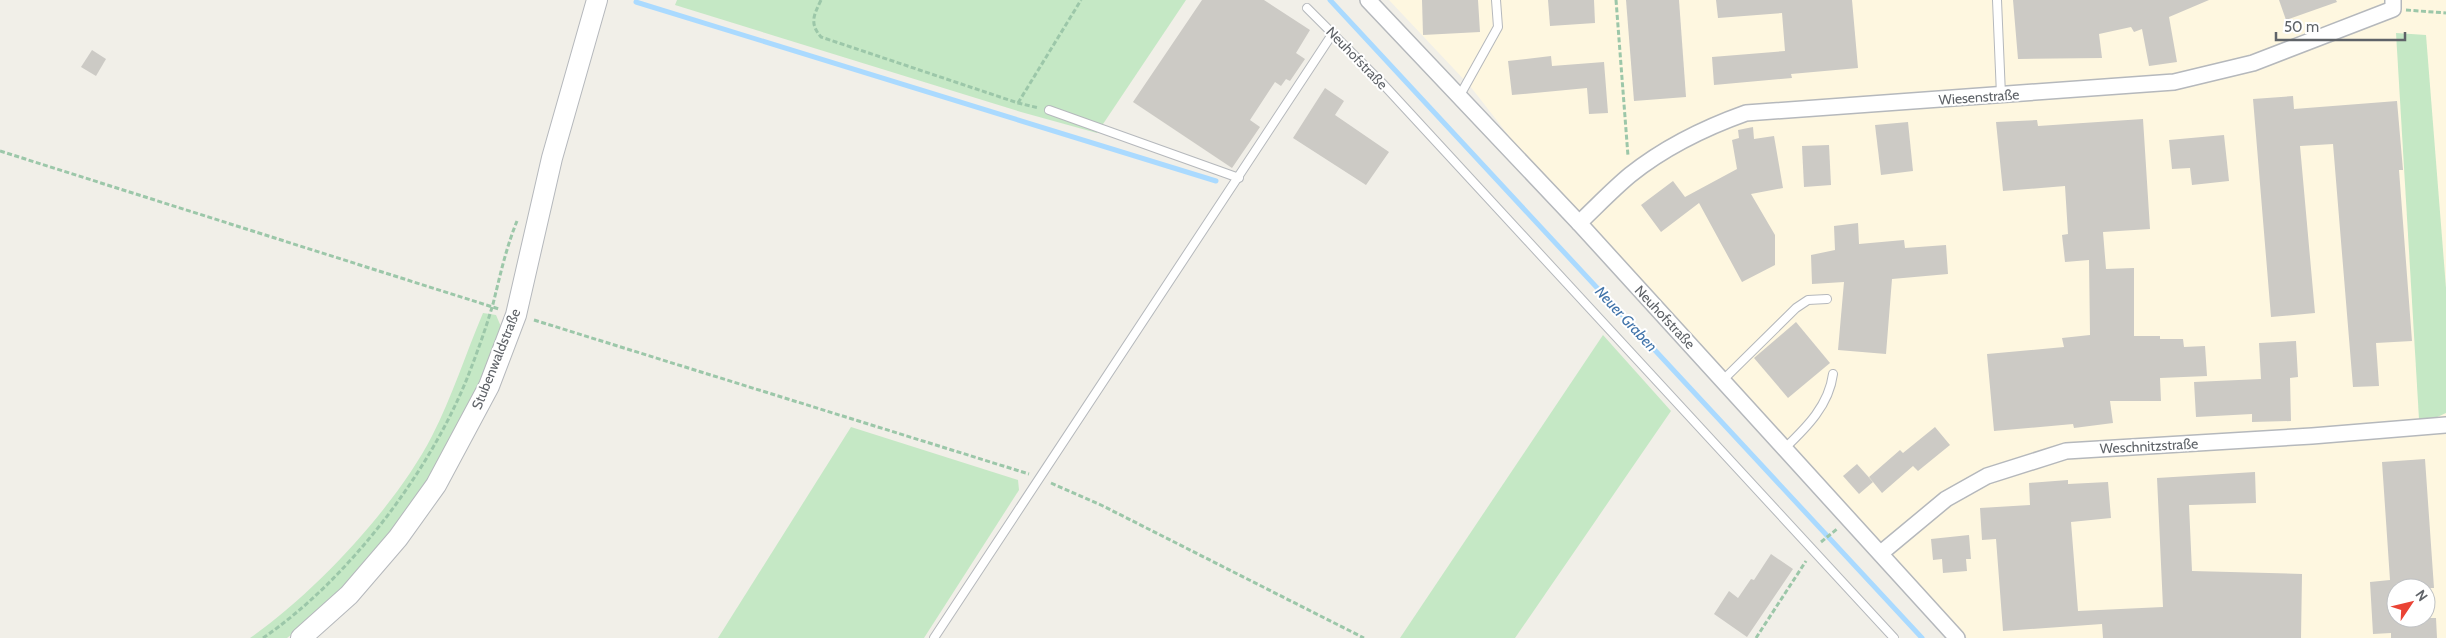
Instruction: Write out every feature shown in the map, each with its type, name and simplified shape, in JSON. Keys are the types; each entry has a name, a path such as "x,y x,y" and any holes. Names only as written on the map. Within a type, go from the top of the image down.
{"street":[{"name":"Stubenwaldstraße","path":"301,638 349,595 398,538 436,485 489,386 516,315 552,158 597,0"},
{"name":"Neuhofstraße","path":"1368,0 1579,223 1957,638"},
{"name":"Wiesenstraße","path":"1579,223 1629,176 1664,151 1707,127 1746,114 2174,82 2218,73 2253,63 2393,5"},
{"name":"Weschnitzstraße","path":"1881,553 1946,499 1987,476 2066,451 2312,436 2446,425"}],"lane":[{"path":"1459,97 1498,27 1496,0"},
{"path":"1997,0 2001,95"},
{"name":"Neuhofstraße","path":"1307,8 1333,33 1894,638"},
{"path":"934,638 1333,33"},
{"path":"1049,110 1239,178"},
{"path":"1723,380 1796,308 1808,300 1827,299"},
{"path":"1785,448 1819,411 1832,385 1833,374"}],"path":[{"path":"821,0 813,17 814,29 821,37 1018,103 1049,110"},
{"path":"1018,103 1081,0"},
{"path":"1616,0 1629,176"},
{"path":"2393,5 2446,13"},
{"path":"0,151 516,315 1039,478 1103,506 1364,638"},
{"path":"263,638 315,596 367,542 412,482 467,377 492,307 507,245 519,218"},
{"path":"1821,542 1836,530"},
{"path":"1756,638 1813,550"}],"shaded area":[{"path":"1389,0 2446,0 2446,638 1967,638 1877,538 1570,214 1470,86"}],"green space":[{"path":"677,0 1186,0 1097,133 1021,112 675,5"},
{"path":"2396,33 2426,35 2446,288 2446,413 2433,419 2419,419"},
{"path":"483,313 496,315 502,329 475,399 452,444 403,520 322,611 287,638 250,638 275,619 327,573 376,519 398,491 432,436"},
{"path":"1603,335 1671,411 1515,638 1400,638"},
{"path":"851,427 1018,480 1019,490 924,638 718,638"}],"building":[{"path":"1202,0 1264,0 1310,30 1296,53 1305,59 1290,81 1286,79 1281,86 1275,82 1250,120 1260,127 1232,168 1133,102"},
{"path":"1422,0 1478,0 1480,32 1423,35"},
{"path":"1548,0 1594,0 1595,23 1550,26"},
{"path":"1626,0 1679,0 1686,97 1634,101"},
{"path":"1716,0 1852,0 1858,68 1791,74 1792,78 1714,85 1712,57 1785,51 1782,13 1718,18"},
{"path":"2013,0 2209,0 2169,17 2177,62 2149,66 2142,29 2134,32 2131,27 2099,34 2102,58 2018,59"},
{"path":"2279,0 2336,0 2337,2 2286,20"},
{"path":"92,50 106,59 96,76 81,67"},
{"path":"1551,56 1552,66 1604,62 1608,113 1589,114 1587,88 1512,95 1508,61"},
{"path":"1325,88 1344,101 1335,115 1389,152 1366,185 1293,138"},
{"path":"2293,96 2294,109 2397,101 2403,170 2399,170 2412,341 2376,343 2379,386 2353,387 2333,144 2300,146 2315,313 2271,317 2253,99"},
{"path":"2143,119 2150,229 2103,232 2106,269 2134,268 2134,336 2160,336 2160,339 2183,339 2184,347 2205,346 2207,376 2160,378 2161,401 2110,401 2113,423 2074,428 2073,424 1994,431 1987,354 2064,347 2062,338 2090,335 2089,260 2065,262 2062,235 2068,234 2065,186 2003,191 1996,122 2037,120 2038,126"},
{"path":"1908,122 1913,171 1881,175 1875,125"},
{"path":"1753,127 1754,139 1774,136 1783,188 1751,194 1775,235 1775,265 1742,282 1699,203 1661,232 1641,205 1673,181 1685,197 1737,169 1732,140 1739,138 1738,130"},
{"path":"2224,135 2229,181 2192,185 2190,168 2172,169 2169,140"},
{"path":"1829,145 1831,185 1804,187 1802,146"},
{"path":"1858,223 1859,244 1904,240 1905,248 1946,245 1948,274 1892,279 1886,354 1838,350 1844,282 1812,284 1811,255 1835,250 1834,226"},
{"path":"1796,322 1830,363 1788,398 1754,358"},
{"path":"2296,341 2298,377 2290,378 2291,421 2252,422 2252,414 2196,417 2194,382 2261,379 2259,343"},
{"path":"1935,427 1950,445 1918,471 1913,466 1882,493 1869,477 1900,450 1903,453"},
{"path":"2425,459 2433,578 2390,578 2382,462"},
{"path":"1857,464 1873,482 1859,494 1843,476"},
{"path":"2255,472 2256,503 2189,505 2192,571 2302,574 2301,638 2103,638 2102,624 2003,631 1996,539 1982,540 1980,508 2030,505 2029,483 2068,480 2068,484 2108,482 2111,518 2071,522 2078,611 2163,607 2157,478"},
{"path":"1969,535 1971,559 1966,559 1967,571 1943,573 1942,559 1933,560 1931,539"},
{"path":"1771,554 1793,569 1747,637 1714,614 1729,591 1738,598 1751,579 1754,580"},
{"path":"2386,580 2386,628 2436,628 2436,618 2437,638 2391,638 2391,633 2373,634 2370,582"}],"waterway":[{"name":"Neuer Graben","path":"1330,0 1922,638"},
{"path":"636,2 1216,181"}]}
